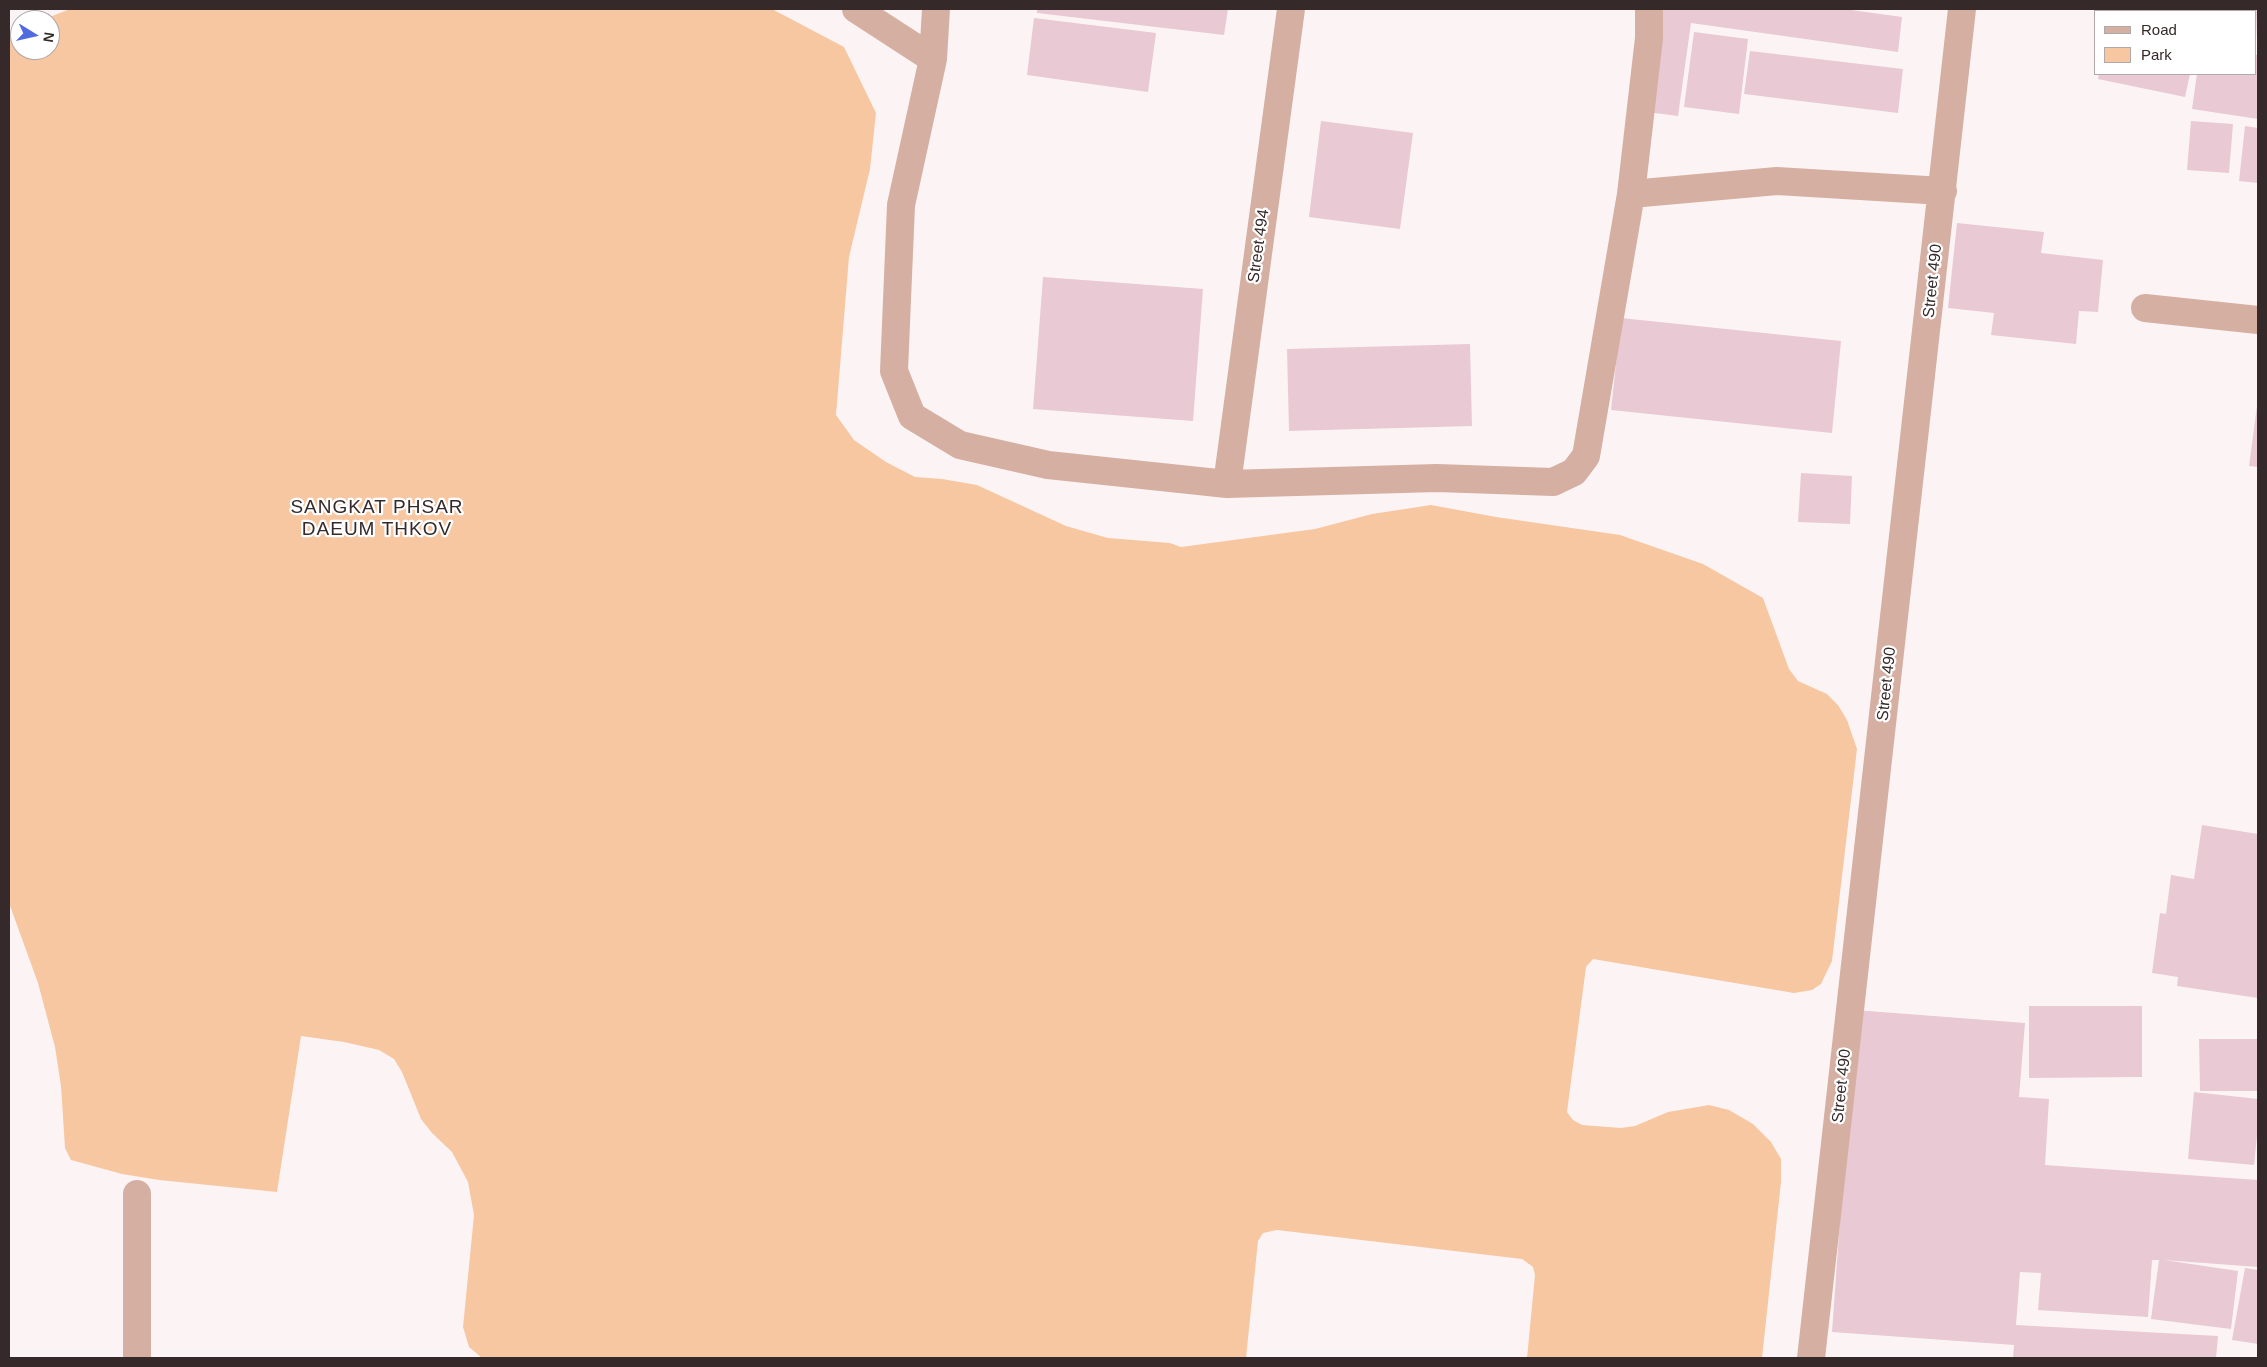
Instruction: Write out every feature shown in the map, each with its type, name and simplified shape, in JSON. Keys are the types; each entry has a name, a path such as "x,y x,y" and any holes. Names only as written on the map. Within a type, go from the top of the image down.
{"street":[{"path":"856,9 932,59"},
{"path":"936,9 932,59 901,205 894,371 912,416 960,445 1048,465 1227,484 1437,478 1553,482 1574,472 1586,456 1631,194 1649,38 1649,9"},
{"name":"Street 494","path":"1227,484 1292,9"},
{"name":"Street 490","path":"1811,1358 1962,9"},
{"path":"1631,194 1777,181 1943,191"},
{"path":"2145,308 2258,320"},
{"path":"137,1194 137,1358"}],"green space":[{"path":"70,9 772,9 844,47 876,113 870,169 849,257 836,415 854,440 886,462 915,477 977,485 1066,526 1108,538 1170,543 1181,547 1315,529 1372,514 1431,505 1496,517 1620,535 1703,564 1763,598 1789,669 1798,681 1827,694 1838,705 1847,720 1857,749 1832,961 1821,984 1812,990 1794,993 1593,959 1586,967 1567,1112 1573,1120 1582,1125 1621,1128 1635,1126 1668,1112 1709,1105 1729,1110 1753,1124 1771,1142 1781,1159 1781,1182 1762,1358 1527,1358 1535,1275 1533,1267 1522,1259 1277,1230 1263,1233 1258,1241 1246,1358 482,1358 469,1347 463,1327 474,1215 468,1182 452,1152 432,1133 421,1119 402,1072 394,1059 379,1050 344,1042 301,1036 277,1192 159,1180 122,1174 71,1160 65,1148 61,1086 55,1047 38,983 9,903 9,33 10,60 60,60 60,13"}],"building":[{"path":"1037,9 1228,9 1224,35 1037,13"},
{"path":"1661,9 1844,9 1902,17 1898,52 1691,23 1678,116 1647,112"},
{"path":"2117,9 2184,9 2184,10"},
{"path":"2258,9 2257,42 2257,10 2196,10"},
{"path":"1034,18 1156,33 1148,92 1027,75"},
{"path":"1694,32 1748,39 1739,114 1684,107"},
{"path":"1750,51 1903,69 1898,113 1744,94"},
{"path":"2258,55 2258,119 2192,109 2197,75 2257,75"},
{"path":"2099,75 2190,75 2185,97 2098,79"},
{"path":"1321,121 1413,133 1400,229 1309,217"},
{"path":"2191,121 2233,124 2229,173 2187,170"},
{"path":"2245,126 2258,128 2258,183 2239,181"},
{"path":"1957,223 2044,232 2041,253 2103,260 2098,312 2079,311 2076,344 1991,335 1994,313 1948,308"},
{"path":"1043,277 1203,289 1193,421 1033,409"},
{"path":"1621,318 1841,341 1832,433 1611,410"},
{"path":"1470,344 1472,426 1289,431 1287,349"},
{"path":"2258,406 2258,467 2249,466"},
{"path":"1801,473 1852,476 1850,524 1798,522"},
{"path":"2202,825 2258,834 2258,998 2177,986 2178,977 2152,973 2160,913 2166,914 2171,875 2194,879"},
{"path":"2029,1006 2142,1006 2142,1077 2029,1078"},
{"path":"1855,1010 2025,1023 2019,1097 2049,1099 2045,1165 2258,1180 2258,1267 2164,1260 2238,1271 2231,1329 2151,1319 2159,1260 2152,1260 2148,1317 2038,1310 2041,1273 2020,1272 2016,1325 2218,1336 2216,1358 2013,1358 2014,1345 1832,1332"},
{"path":"2199,1039 2258,1039 2258,1091 2200,1091"},
{"path":"2194,1092 2258,1099 2258,1126 2254,1165 2188,1159"},
{"path":"2245,1268 2258,1270 2258,1344 2232,1340"}],"district":[{"name":"SANGKAT PHSAR DAEUM THKOV","path":"377,519"}]}
